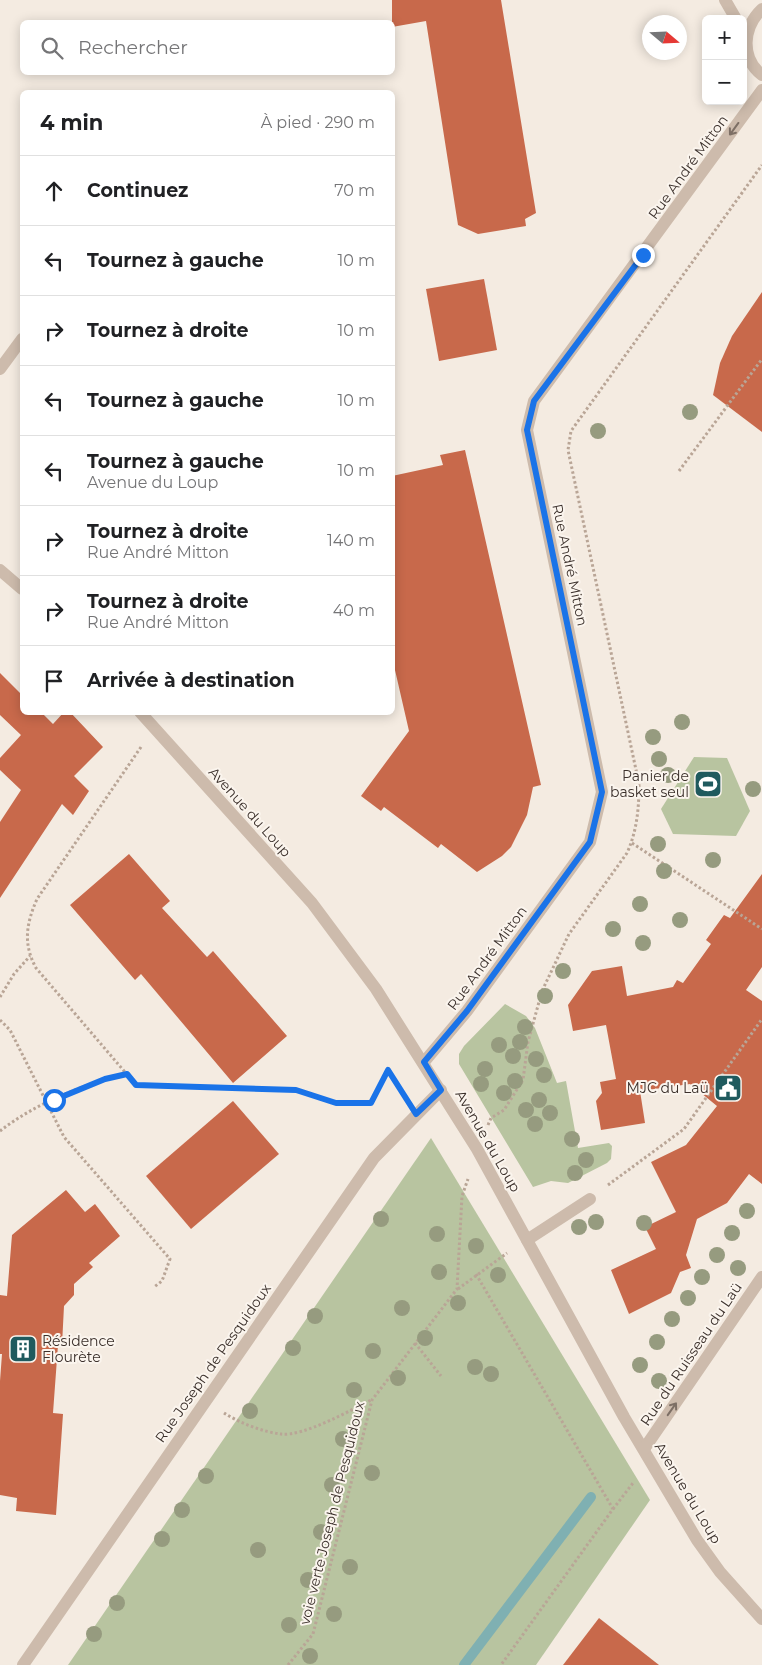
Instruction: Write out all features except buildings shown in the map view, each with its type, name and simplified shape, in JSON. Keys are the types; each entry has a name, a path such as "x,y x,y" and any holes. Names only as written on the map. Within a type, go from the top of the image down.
{"street":[{"path":"726,0 734,15"},
{"path":"747,30 762,9"},
{"path":"747,53 750,62 762,75"},
{"name":"Rue André Mitton","path":"424,1062 467,1011 590,842 602,792 527,430 534,401 762,90"},
{"path":"0,369 20,342"},
{"path":"0,570 20,587"},
{"name":"Avenue du Loup","path":"143,715 312,903 376,989 424,1062 477,1149 624,1417 697,1540 720,1572 762,1619"},
{"name":"Rue Joseph de Pesquidoux","path":"23,1665 374,1158 441,1090"},
{"path":"527,1240 590,1199"},
{"name":"Rue du Ruisseau du Laü","path":"644,1449 762,1277"}],"path":[{"path":"457,1289 462,1196 477,1149 491,1118 504,1110 523,1080 528,1042 542,991 569,934 627,853 632,843 639,811 638,784 568,450 571,431 762,165"},
{"path":"679,471 762,359"},
{"path":"154,728 37,899 28,918 26,938 30,956 36,968 136,1085 296,1090 336,1103 371,1103 388,1070 416,1114"},
{"path":"632,843 762,929"},
{"path":"0,996 14,974 30,956"},
{"path":"590,1199 684,1130 762,1019"},
{"path":"0,1020 10,1030 49,1102 64,1137 170,1259 162,1281 154,1287"},
{"path":"0,1131 49,1102 105,1079 127,1074"},
{"name":"voie verte Joseph de Pesquidoux","path":"288,1665 313,1634 372,1400 457,1289 527,1240"},
{"path":"476,1274 613,1509"},
{"path":"415,1344 441,1376"},
{"path":"204,1401 236,1420 283,1435 323,1425 372,1400"},
{"path":"500,1665 633,1483"}],"green space":[{"name":"Panier de basket seul","path":"694,757 727,758 750,811 736,836 673,834 661,809"},
{"path":"505,1004 526,1016 535,1028 557,1083 566,1081 578,1148 609,1143 612,1146 611,1159 607,1163 568,1183 551,1181 533,1187 459,1064 459,1054 464,1046"},
{"path":"431,1138 650,1500 536,1665 68,1665"}],"waterway":[{"path":"464,1665 591,1497"}],"place":[{"name":"Panier de basket seul","path":"708,784"},
{"name":"MJC du Laü","path":"728,1088"},
{"name":"Résidence Flourète","path":"23,1349"}],"route":[{"path":"54,1100 105,1079 127,1074 136,1085 296,1090 336,1103 371,1103 388,1070 416,1114 441,1090 424,1062 467,1011 590,842 602,792 527,430 534,401 643,255"}]}
